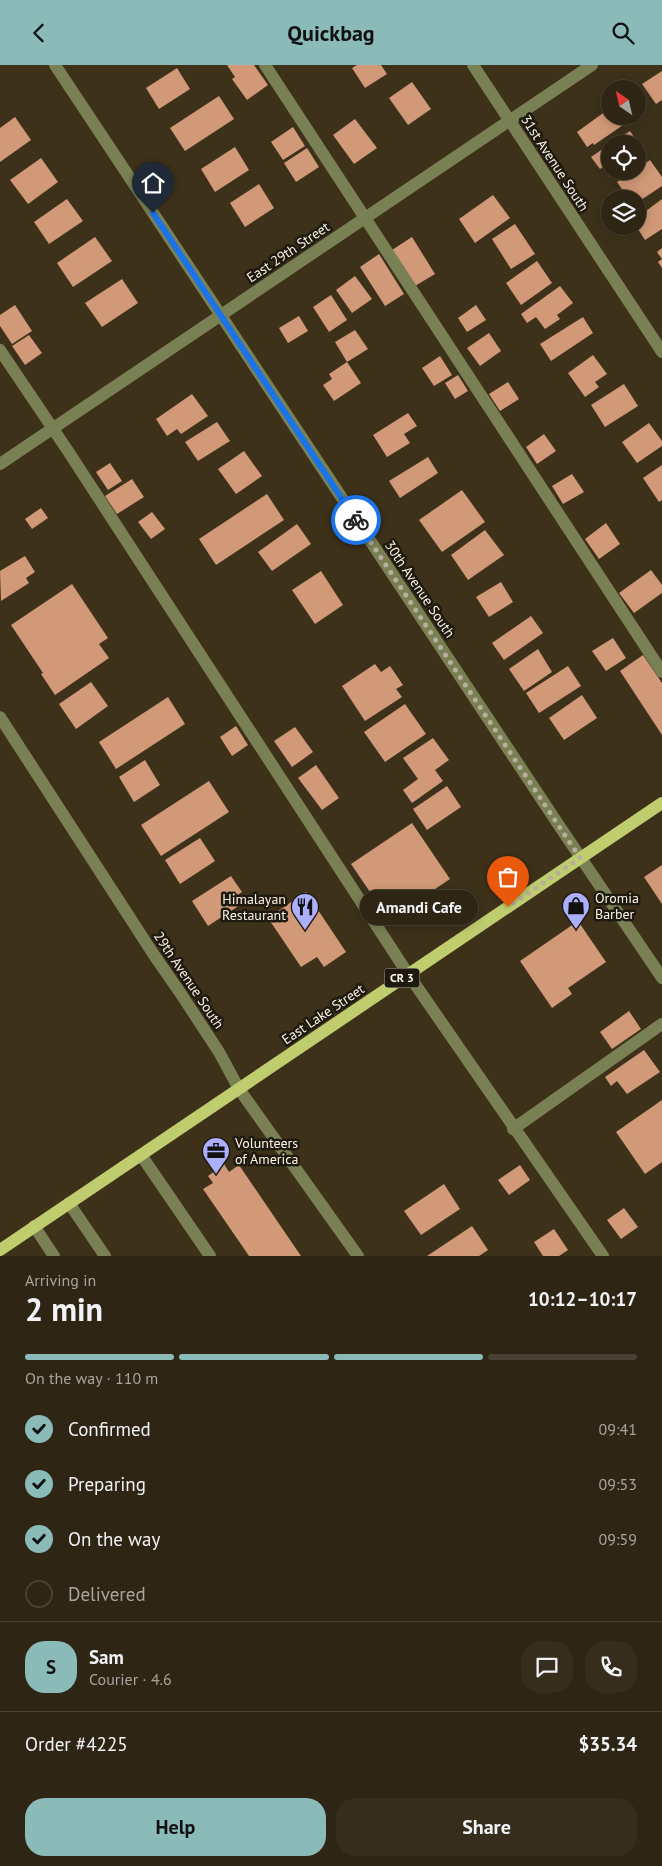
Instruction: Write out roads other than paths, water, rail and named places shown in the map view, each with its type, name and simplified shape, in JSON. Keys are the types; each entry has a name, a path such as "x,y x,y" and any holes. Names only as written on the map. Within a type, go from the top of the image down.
{"main road":[{"name":"East Lake Street","path":"0,1250 662,803"}],"street":[{"name":"30th Avenue South","path":"55,65 662,979"},
{"path":"264,65 662,672"},
{"name":"31st Avenue South","path":"473,65 662,352"},
{"name":"East 29th Street","path":"0,465 592,65"},
{"path":"0,350 68,451 408,974 513,1129 603,1256"},
{"name":"29th Avenue South","path":"0,717 219,1052 239,1089 358,1256"},
{"path":"513,1129 662,1024"},
{"path":"141,1155 210,1256"},
{"path":"69,1203 105,1256"},
{"path":"34,1226 54,1256"}],"place":[{"name":"Amandi Cafe","path":"508,907"},
{"name":"Oromia Barber","path":"576,930"},
{"name":"Himalayan Restaurant","path":"305,931"},
{"name":"Volunteers of America","path":"216,1175"}]}
